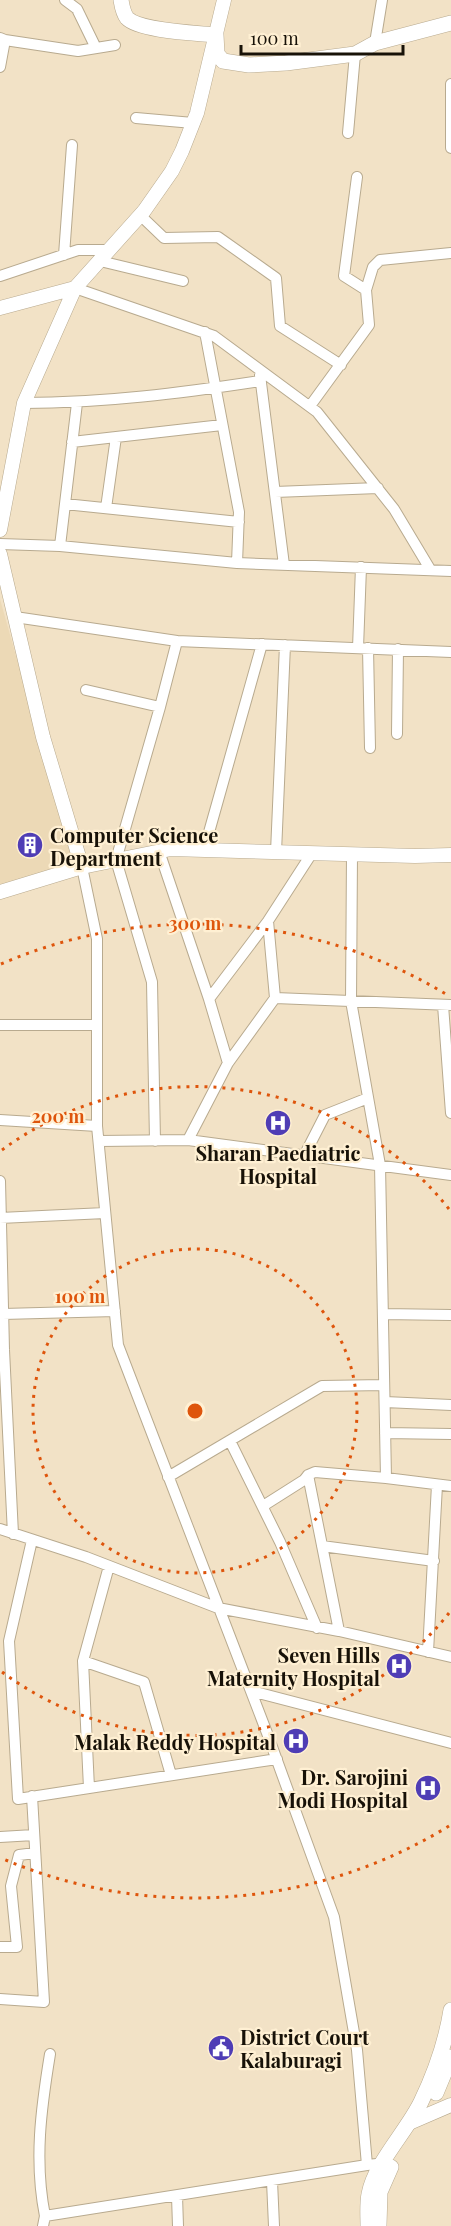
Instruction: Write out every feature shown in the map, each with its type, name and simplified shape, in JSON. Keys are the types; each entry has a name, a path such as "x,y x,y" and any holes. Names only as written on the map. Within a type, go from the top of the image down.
{"main road":[{"path":"121,0 123,12 129,20 138,24 216,35 217,54 223,61 234,64 285,63 355,54 375,43 451,22"},
{"path":"417,2121 434,2073 451,2010"},
{"path":"368,2226 369,2192 372,2181 381,2164 417,2121 451,2057"},
{"path":"379,2226 381,2164"}],"street":[{"path":"65,0 77,9 96,48"},
{"path":"0,530 24,403 75,288 140,215 172,171 193,123 224,0"},
{"path":"375,43 382,0"},
{"path":"0,68 2,39 78,51 115,45"},
{"path":"348,133 355,54"},
{"path":"451,84 451,148"},
{"path":"136,118 193,123"},
{"path":"64,255 72,145"},
{"path":"357,177 344,276 366,290"},
{"path":"140,215 164,238 218,237 276,279 280,327 341,365"},
{"path":"0,276 78,250 104,255 183,281"},
{"path":"310,406 369,325 366,290 372,267 380,260 451,253"},
{"path":"0,308 75,288 214,336 317,412 394,509 430,569"},
{"path":"205,332 239,512 237,563"},
{"path":"259,368 284,565"},
{"path":"24,403 77,403 260,381"},
{"path":"60,546 77,403"},
{"path":"72,442 222,425"},
{"path":"106,508 116,437"},
{"path":"275,492 378,488"},
{"path":"65,504 239,522"},
{"path":"0,544 60,546 237,563 451,571"},
{"path":"0,554 43,737 82,867 98,939 97,1126 118,1345 277,1759 334,1917 357,2050 381,2164 177,2196 44,2221 39,2180 40,2124 50,2054"},
{"path":"362,567 363,648 370,748"},
{"path":"15,617 177,641 451,652"},
{"path":"156,1141 152,982 116,860 177,641"},
{"path":"204,850 261,645"},
{"path":"276,852 285,645"},
{"path":"397,734 398,649"},
{"path":"86,690 160,707"},
{"path":"0,892 82,867 171,849 451,855"},
{"path":"159,851 228,1063"},
{"path":"209,999 268,921 312,853"},
{"path":"352,854 351,1001 380,1166 386,1478"},
{"path":"188,1140 228,1063 275,998 268,921"},
{"path":"275,998 447,1005 451,1113"},
{"path":"0,1025 98,1025"},
{"path":"304,1156 325,1115 368,1098"},
{"path":"0,1120 97,1126"},
{"path":"99,1141 188,1140 451,1175"},
{"path":"0,1181 3,1314 13,1534"},
{"path":"0,1218 105,1213"},
{"path":"3,1314 115,1311"},
{"path":"383,1314 451,1316"},
{"path":"168,1477 322,1386 384,1386"},
{"path":"385,1402 451,1405"},
{"path":"386,1433 451,1434"},
{"path":"230,1441 287,1557 317,1628"},
{"path":"262,1506 315,1472 451,1486"},
{"path":"308,1475 339,1631"},
{"path":"428,1652 437,1485"},
{"path":"0,1529 109,1566 218,1608 339,1631 451,1657"},
{"path":"32,1540 9,1641 18,1799 277,1759"},
{"path":"322,1546 434,1561"},
{"path":"89,1788 83,1661 109,1566"},
{"path":"83,1661 144,1682 171,1775"},
{"path":"251,1691 451,1743"},
{"path":"0,2000 44,2002 32,1796"},
{"path":"0,1838 34,1835"},
{"path":"0,1947 17,1947 11,1886 19,1855 35,1853"},
{"path":"417,2121 451,2105"},
{"path":"272,2181 274,2226"},
{"path":"177,2196 178,2226"}],"shaded area":[{"path":"0,599 74,863 0,885"}],"place":[{"name":"Computer Science Department","path":"30,845"},
{"name":"Sharan Paediatric Hospital","path":"278,1123"},
{"name":"Seven Hills Maternity Hospital","path":"399,1666"},
{"name":"Malak Reddy Hospital","path":"296,1741"},
{"name":"Dr. Sarojini Modi Hospital","path":"428,1788"},
{"name":"District Court Kalaburagi","path":"221,2048"}]}
